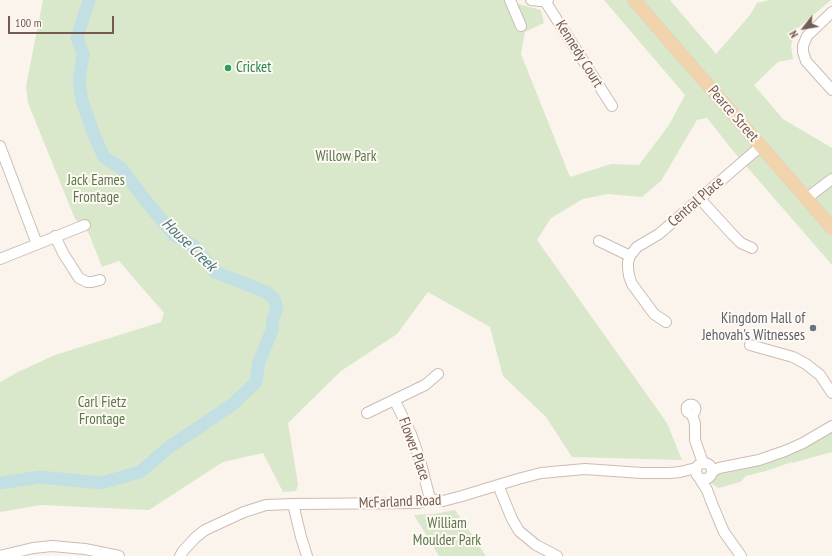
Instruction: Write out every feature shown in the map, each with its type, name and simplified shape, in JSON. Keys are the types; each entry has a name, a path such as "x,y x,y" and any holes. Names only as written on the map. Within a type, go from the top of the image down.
{"main road":[{"name":"Pearce Street","path":"634,0 832,228"}],"street":[{"path":"510,0 521,26"},
{"name":"Kennedy Court","path":"531,0 547,0 612,106"},
{"path":"832,12 807,36 803,46 803,52 806,60 832,90"},
{"path":"0,146 38,244"},
{"name":"Central Place","path":"630,256 637,248 659,234 761,146"},
{"path":"809,201 832,179"},
{"path":"809,201 832,185"},
{"path":"700,199 741,243 752,248"},
{"path":"0,259 85,225"},
{"path":"56,236 63,253 80,278 87,282 100,280"},
{"path":"599,241 630,256 628,268 632,284 654,314 666,322"},
{"path":"750,345 793,357 806,364 820,375 832,393"},
{"name":"Flower Place","path":"367,413 395,401 425,385 438,374"},
{"name":"Flower Place","path":"395,401 411,434 420,460 430,499"},
{"path":"692,414 695,424 695,440 705,471 707,490 724,532 741,556"},
{"name":"McFarland Road","path":"180,556 196,537 216,525 244,512 266,505 418,503 430,499 443,501 542,473 585,469 642,473 705,471 759,460 785,451 803,443 832,426"},
{"path":"498,486 512,519 520,531 536,545 557,556"},
{"path":"293,504 307,556"},
{"path":"0,556 33,548 52,546 85,549 119,556"}],"green space":[{"name":"Willow Park","path":"43,0 514,0 515,3 541,10 544,23 525,32 521,54 570,177 611,164 639,165 669,125 685,95 604,0 670,0 716,54 750,15 757,3 770,0 831,0 797,29 791,46 793,59 778,62 754,85 783,119 832,148 832,265 734,152 707,118 697,120 661,181 642,197 608,194 583,199 551,218 537,240 667,423 682,460 572,457 546,417 503,376 490,327 428,292 397,334 341,371 288,423 298,484 296,491 283,492 263,453 223,462 149,510 41,505 0,512 0,382 55,355 161,322 164,313 119,261 102,267 89,234 86,229 75,219 28,103 26,86"},
{"path":"832,430 832,452 746,476 740,482 719,488 710,483 709,480 714,475 746,468"},
{"name":"William Moulder Park","path":"455,510 486,556 439,556 414,515 434,514"}],"waterway":[{"name":"House Creek","path":"0,483 40,477 101,483 140,472 168,448 233,404 256,382 259,362 272,330 273,319 277,307 274,299 266,292 215,272 194,246 174,235 121,168 104,157 94,135 82,101 79,81 83,54 77,38 89,0"}],"place":[{"name":"Cricket","path":"228,68"},
{"name":"Kingdom Hall of Jehovah's Witnesses","path":"813,328"}],"park label":[{"name":"Jack Eames Frontage","path":"96,190"},
{"name":"Carl Fietz Frontage","path":"102,412"}]}
